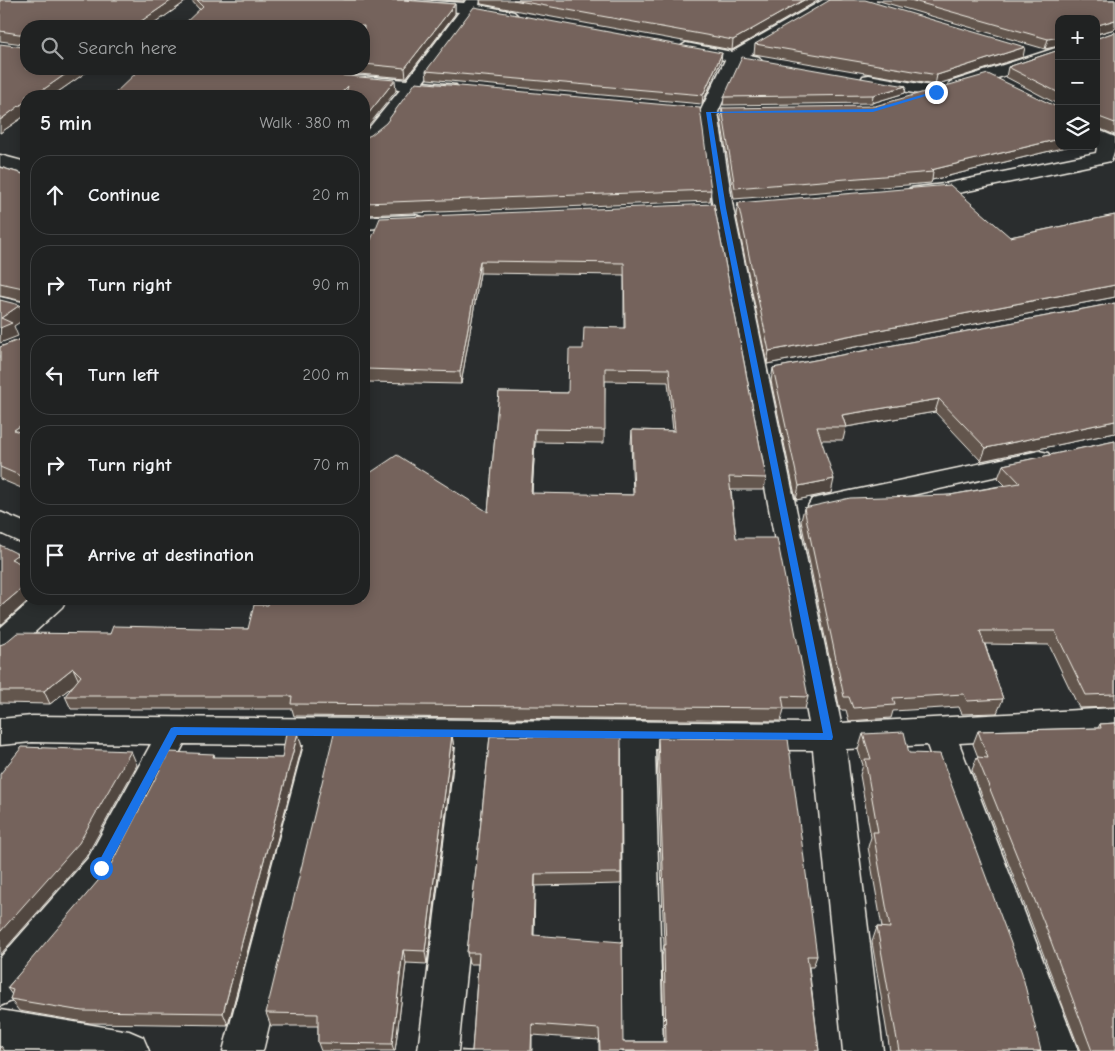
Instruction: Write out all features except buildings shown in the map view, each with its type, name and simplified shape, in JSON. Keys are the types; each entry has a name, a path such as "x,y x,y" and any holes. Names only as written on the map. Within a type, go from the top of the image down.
{"street":[{"path":"352,0 472,4 529,19"},
{"path":"807,1 830,2"},
{"path":"830,2 734,57 708,111 723,208 766,373 784,514 828,737 863,1051"},
{"path":"370,138 412,86 472,4"},
{"path":"666,44 773,64"},
{"path":"1015,48 1051,54"},
{"path":"900,102 1051,54"},
{"path":"986,76 1010,89"},
{"path":"850,77 936,92"},
{"path":"344,79 471,91"},
{"path":"896,194 944,190 1104,157 1107,137"},
{"path":"0,161 20,166"},
{"path":"370,228 430,220"},
{"path":"0,304 20,309"},
{"path":"784,514 1066,453"},
{"path":"0,521 20,532"},
{"path":"0,646 45,605"},
{"path":"0,732 32,729 828,737 1115,721"},
{"path":"0,987 101,868 174,731"},
{"path":"938,731 1058,1051"},
{"path":"243,1051 323,732"},
{"path":"438,1051 474,734"},
{"path":"638,735 643,1051"},
{"path":"0,1030 129,1051"}],"route":[{"path":"101,868 174,731 828,737 723,208 708,112 873,110 936,92"}]}
